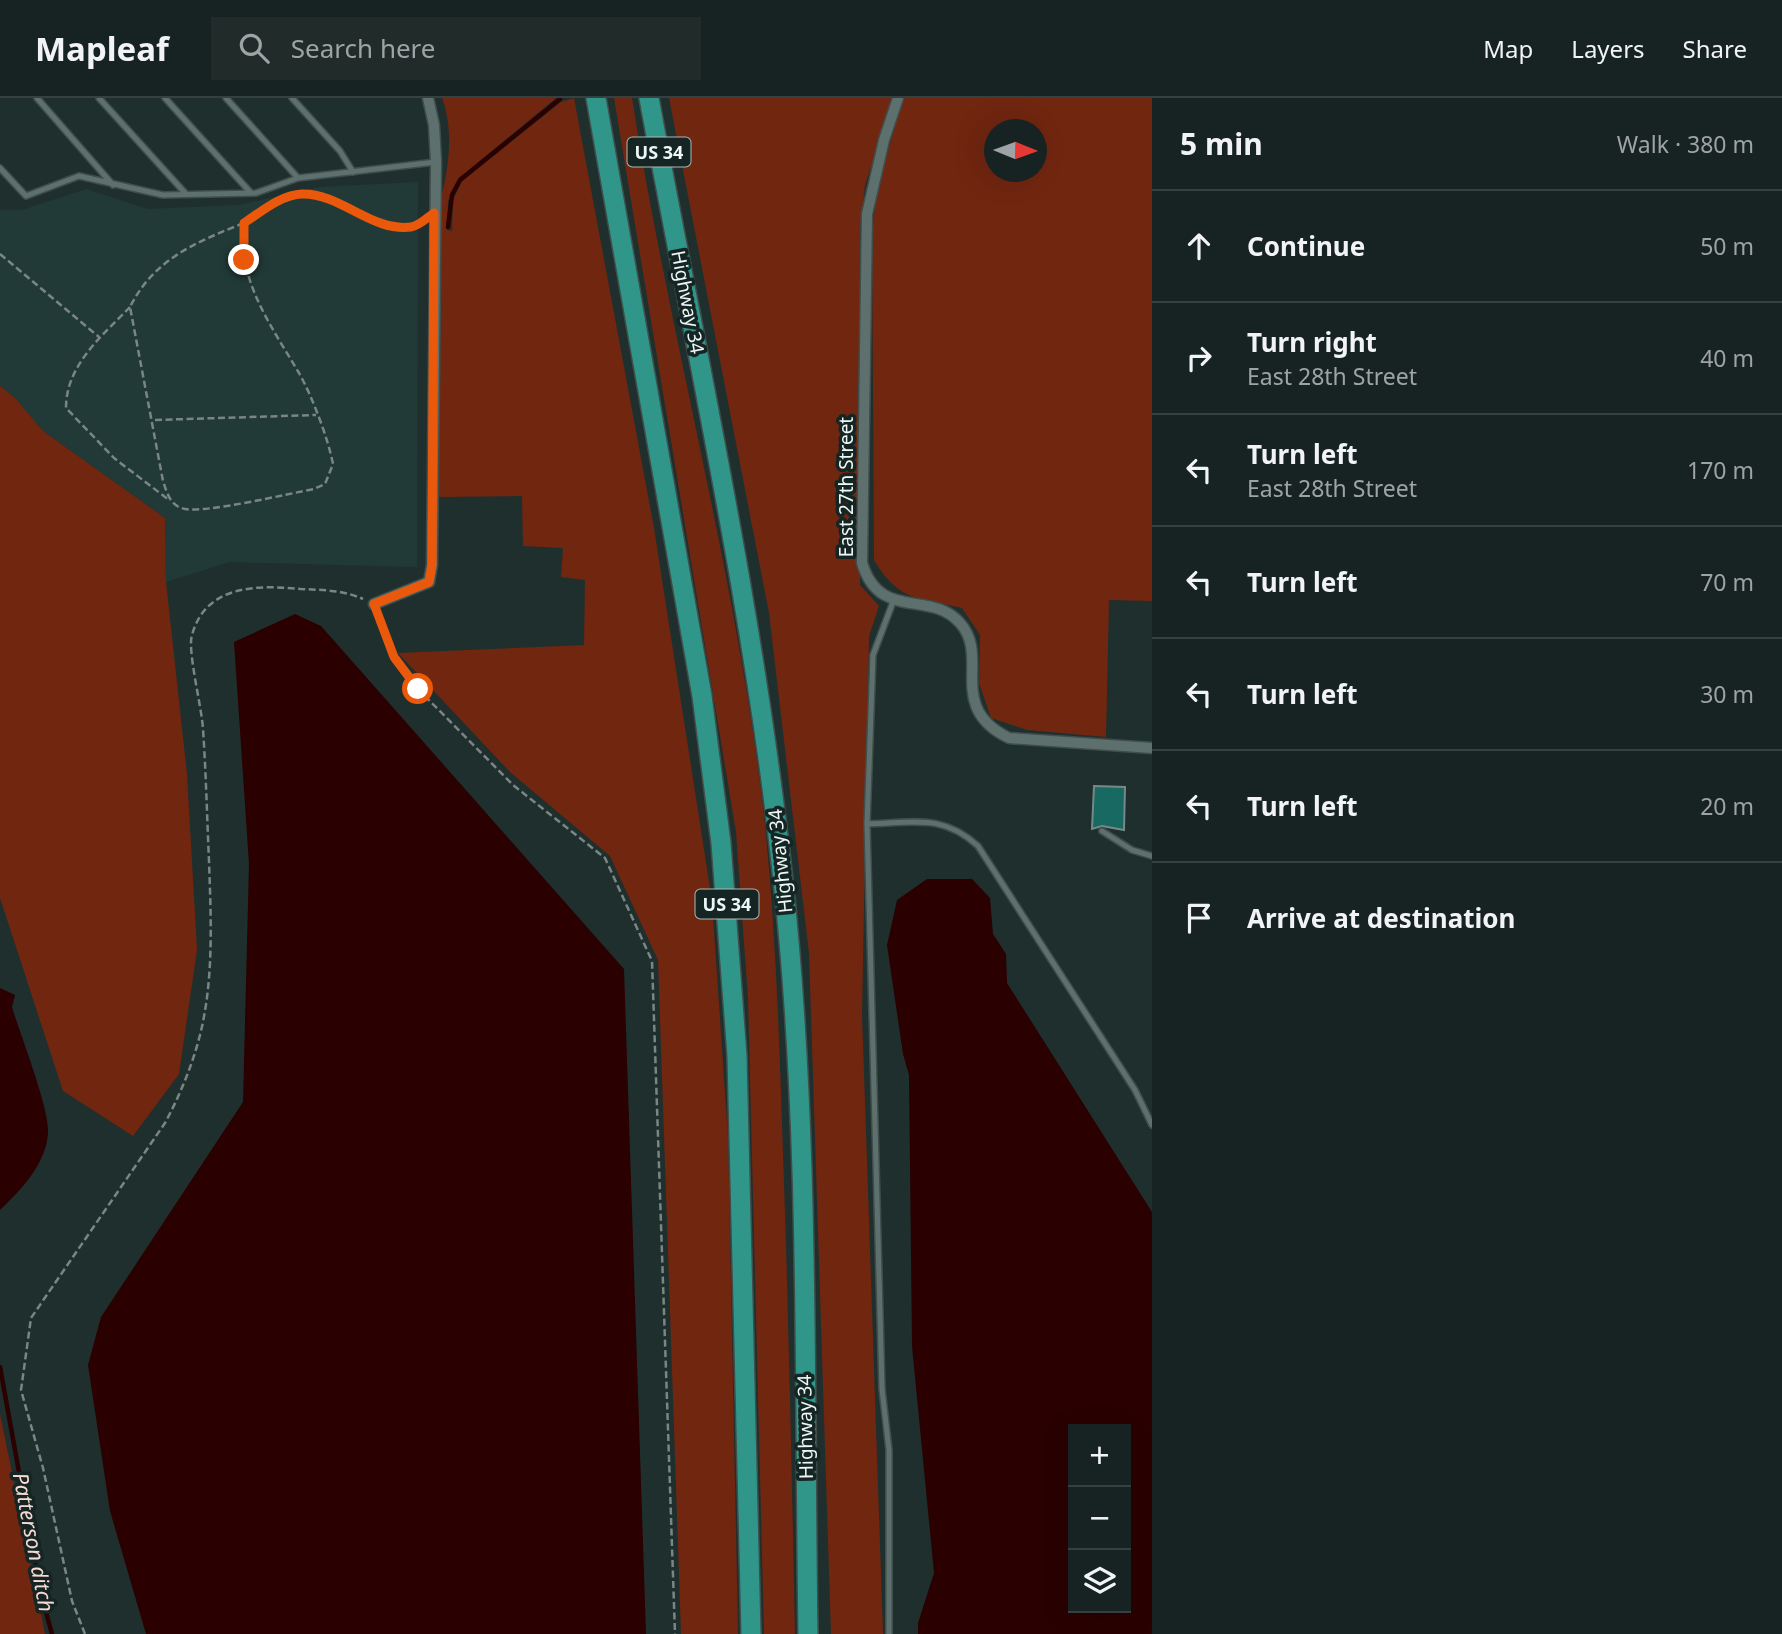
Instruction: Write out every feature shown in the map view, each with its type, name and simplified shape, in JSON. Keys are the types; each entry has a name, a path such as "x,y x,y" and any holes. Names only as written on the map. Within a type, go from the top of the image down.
{"highway":[{"name":"US 34","path":"596,98 702,696 721,842 737,1056 751,1634"},
{"name":"Highway 34","path":"649,98 747,624 769,763 783,882 799,1124 808,1634"}],"street":[{"path":"374,604 429,582 432,565 436,162 435,125 428,98"},
{"name":"East 27th Street","path":"893,602 867,580 862,563 862,536 867,214 898,98"},
{"path":"893,602 931,607 953,616 962,625 970,639 972,694 979,715 990,729 1009,738 1152,748"}],"lane":[{"path":"37,98 114,186"},
{"path":"99,98 186,194"},
{"path":"165,98 251,193"},
{"path":"226,98 298,178"},
{"path":"292,98 340,151 353,172"},
{"path":"0,168 26,196 79,176 163,195 251,193 298,178 436,162"},
{"path":"890,1634 889,1450 882,1389 867,824 873,655 893,602"},
{"path":"867,824 946,824 961,831 978,846 1129,1080 1152,1125"},
{"path":"1102,831 1132,850 1152,856"}],"path":[{"path":"244,223 244,260 264,317 300,376 332,464 325,484 314,489 203,509 183,509 114,458 66,408 66,393 71,377 100,338 131,307 149,275 170,257 205,238 244,223 275,202 301,194 326,198 385,225 413,227 434,213"},
{"path":"0,254 100,338"},
{"path":"131,307 170,500"},
{"path":"153,421 316,415"},
{"path":"85,1634 72,1601 43,1468 21,1391 30,1318 165,1123 183,1089 200,1035 209,980 211,915 202,709 191,638 201,613 214,600 232,591 261,586 347,592 374,604 394,657 418,689 513,785 605,858 652,961 675,1634"}],"shaded area":[{"path":"442,98 556,98 459,178 448,201 447,230 452,231 453,200 462,181 561,102 574,98 654,528 712,901 728,1137 738,1634 681,1634 658,960 610,856 510,772 398,653 584,645 585,580 561,577 563,548 523,546 522,496 439,497 439,207 449,139"},
{"path":"614,98 632,98 665,280 738,642 765,825 779,1048 795,1634 764,1634 748,998 736,832"},
{"path":"669,98 894,98 865,185 860,231 860,585 879,606 869,636 862,1015 883,1634 831,1634 809,953 769,613"},
{"path":"903,98 1152,98 1152,601 1109,600 1106,737 1027,730 991,718 979,683 980,635 962,608 911,596 901,591 883,574 874,560 872,235 877,189"},
{"path":"418,182 417,567 229,562 166,582 165,518 43,431 15,398 0,386 0,210 22,210 86,189 148,209 238,205 319,187"},
{"path":"0,386 15,398 43,431 165,518 166,582 187,774 197,950 179,1074 133,1136 63,1091 0,898"},
{"path":"295,614 321,626 624,969 646,1634 146,1634 110,1511 88,1365 101,1317 243,1102 249,864 234,642"},
{"path":"927,879 972,879 990,898 993,934 1006,954 1007,983 1152,1212 1152,1634 918,1634 918,1623 934,1573 912,1346 909,1075 903,1054 887,945 897,900"},
{"path":"0,988 15,995 12,1007 40,1090 48,1133 43,1155 37,1166 24,1185 0,1210"},
{"path":"0,1414 45,1634 0,1634"}],"building":[{"path":"1094,786 1125,787 1124,830 1102,826 1092,829"}],"waterway":[{"path":"448,227 452,195 460,180 560,99"},
{"name":"Patterson ditch","path":"0,1367 41,1594 52,1634"}],"route":[{"path":"244,260 244,223 275,202 301,194 326,198 385,225 413,227 434,213 432,565 429,582 374,604 394,657 418,689"}]}
